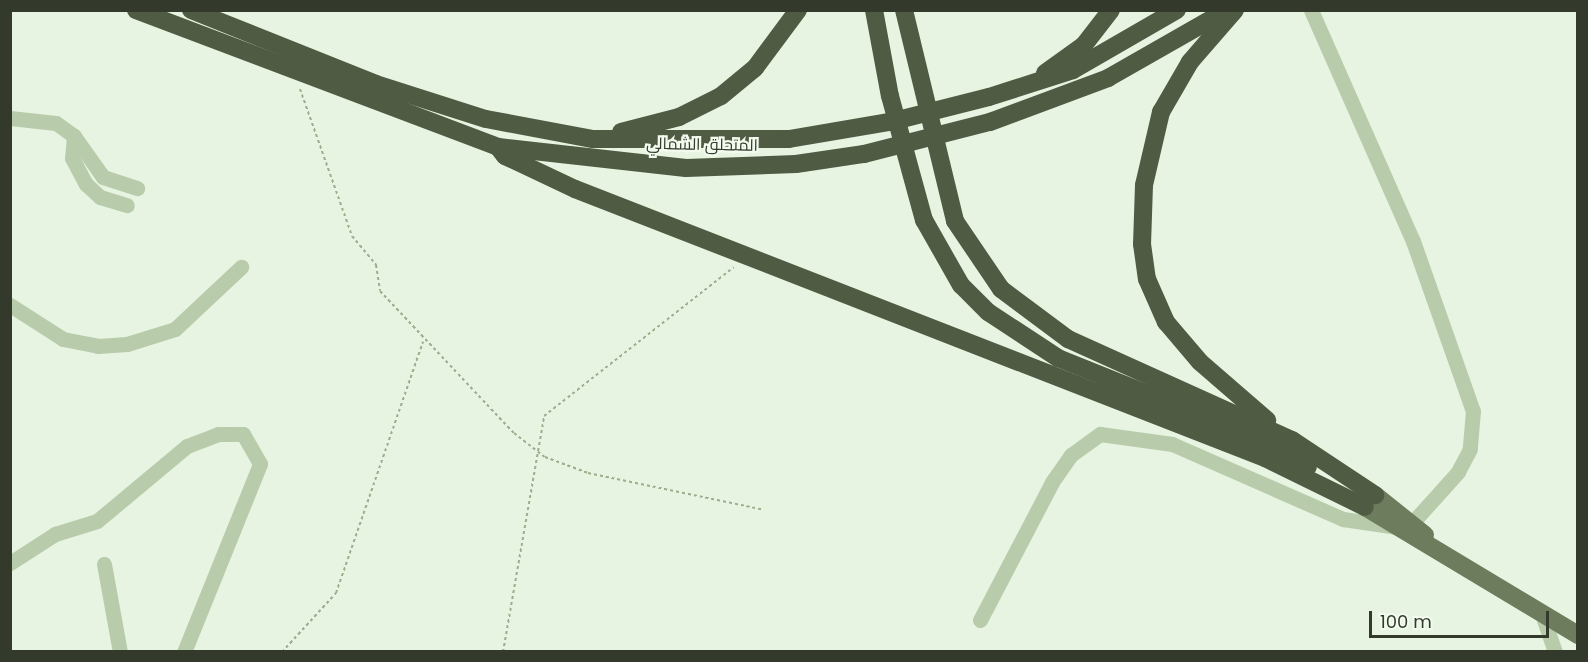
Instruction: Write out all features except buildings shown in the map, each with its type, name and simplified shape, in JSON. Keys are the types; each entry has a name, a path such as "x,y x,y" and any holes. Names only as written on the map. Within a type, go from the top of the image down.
{"highway":[{"name":"المتحلق الشمالي","path":"136,10 294,72 498,147 686,168 796,164 864,154 990,122 1108,78 1227,10"},
{"name":"المتحلق الشمالي","path":"191,10 429,103 593,139 789,139 890,122 989,97 1073,70 1177,10"},
{"path":"593,139 655,126 721,96 755,68 798,10"},
{"path":"874,10 890,96 924,220 961,285 988,312 1058,358 1250,435 1370,501"},
{"path":"904,10 955,221 1001,289 1068,339 1292,440"},
{"path":"1028,84 1084,45 1111,10"},
{"path":"1235,10 1190,62 1161,112 1144,185 1144,264 1158,308 1185,348 1292,440 1370,501"},
{"path":"498,147 505,156 575,189 1370,501"}],"main road":[{"path":"1370,501 1466,573 1544,620 1578,636"}],"street":[{"path":"980,620 1052,482 1071,455 1100,434 1172,444 1343,519 1405,525 1458,472 1470,449 1473,411 1413,241 1311,10"},
{"path":"10,118 48,120 74,136 103,177 137,188"},
{"path":"74,136 72,158 86,184 100,197 127,205"},
{"path":"10,305 63,339 98,346 128,344 175,329 242,267"},
{"path":"10,563 55,534 97,521 187,446 218,434 243,435 260,464 184,651"},
{"path":"104,564 120,651"},
{"path":"1544,620 1556,651"}],"path":[{"path":"294,72 352,236 376,265 381,291 423,342 537,451 588,473 761,509"},
{"path":"503,651 544,416 554,404 748,256"},
{"path":"282,651 336,593 423,342"}]}
